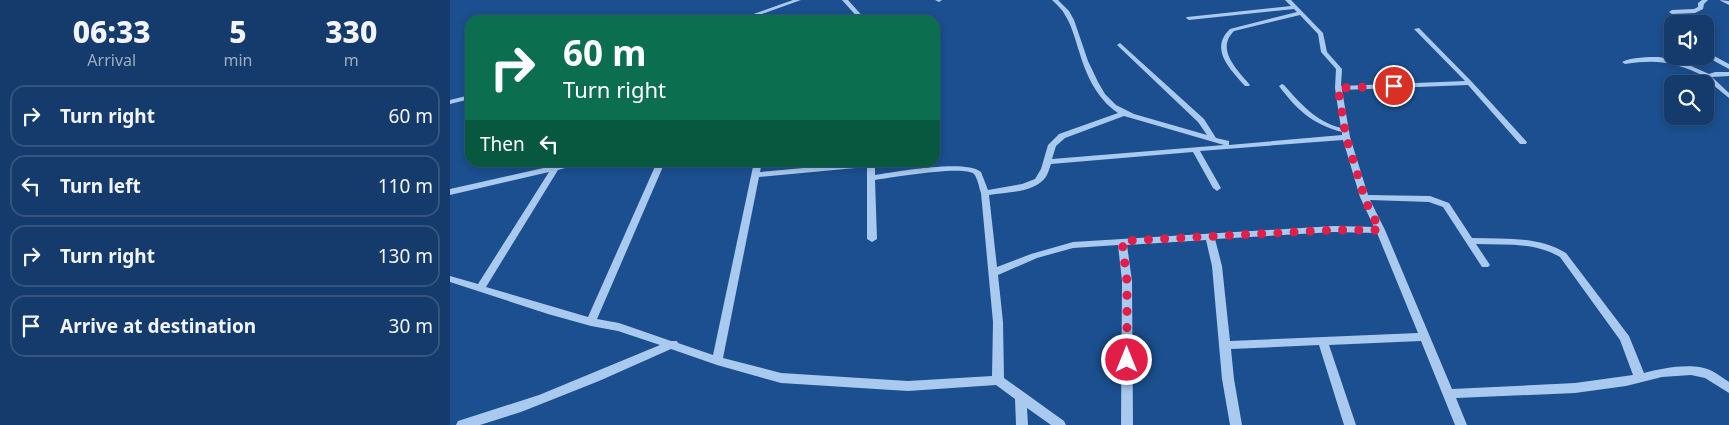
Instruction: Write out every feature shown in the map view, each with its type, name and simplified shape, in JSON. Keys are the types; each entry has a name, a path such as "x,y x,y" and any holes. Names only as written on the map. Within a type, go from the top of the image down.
{"street":[{"path":"754,15 798,0"},
{"path":"845,0 858,15"},
{"path":"1055,0 1067,11 1072,20 1085,62 1096,84 1108,101 1125,113 1232,145"},
{"path":"1288,0 1321,34 1324,52 1338,68 1338,88 1346,134 1364,197 1380,230 1461,425"},
{"path":"1672,12 1695,11 1701,8 1703,0"},
{"path":"1723,0 1729,3"},
{"path":"1189,18 1298,10"},
{"path":"1247,85 1229,65 1224,38 1226,34 1232,30 1298,10"},
{"path":"1416,29 1470,83 1523,142"},
{"path":"1120,45 1201,121 1214,140"},
{"path":"1625,62 1668,59 1707,75"},
{"path":"1714,59 1729,67"},
{"path":"1712,75 1729,74"},
{"path":"1338,88 1470,83"},
{"path":"1714,83 1729,96"},
{"path":"1282,86 1310,117 1320,125 1346,134"},
{"path":"450,102 465,98"},
{"path":"986,193 1023,187 1036,182 1044,174 1052,145 1062,136 1125,113"},
{"path":"1047,162 1346,134"},
{"path":"1194,149 1217,188"},
{"path":"450,192 563,167"},
{"path":"591,322 659,167"},
{"path":"717,361 757,167"},
{"path":"756,175 824,167"},
{"path":"872,167 872,238"},
{"path":"873,178 968,168 975,171 979,176 986,193 998,322 998,380"},
{"path":"480,289 555,169"},
{"path":"1364,197 1430,199 1439,201 1446,205 1485,266"},
{"path":"993,273 1059,248 1122,241 1334,230 1380,230"},
{"path":"1210,236 1217,266 1228,379 1236,425"},
{"path":"1122,241 1127,281 1127,425"},
{"path":"1469,241 1541,244 1558,250 1625,339 1640,378"},
{"path":"450,279 591,322 619,327 673,344 717,361 781,378 908,386 998,380 1060,425"},
{"path":"1225,346 1424,337"},
{"path":"1323,342 1350,425"},
{"path":"467,424 504,414 578,387 673,344"},
{"path":"1448,394 1575,388 1662,373 1691,371 1708,374 1729,388"},
{"path":"1022,398 1022,425"}],"route":[{"path":"1127,360 1127,281 1122,241 1334,230 1380,230 1366,202 1346,137 1338,88 1394,86"}]}
